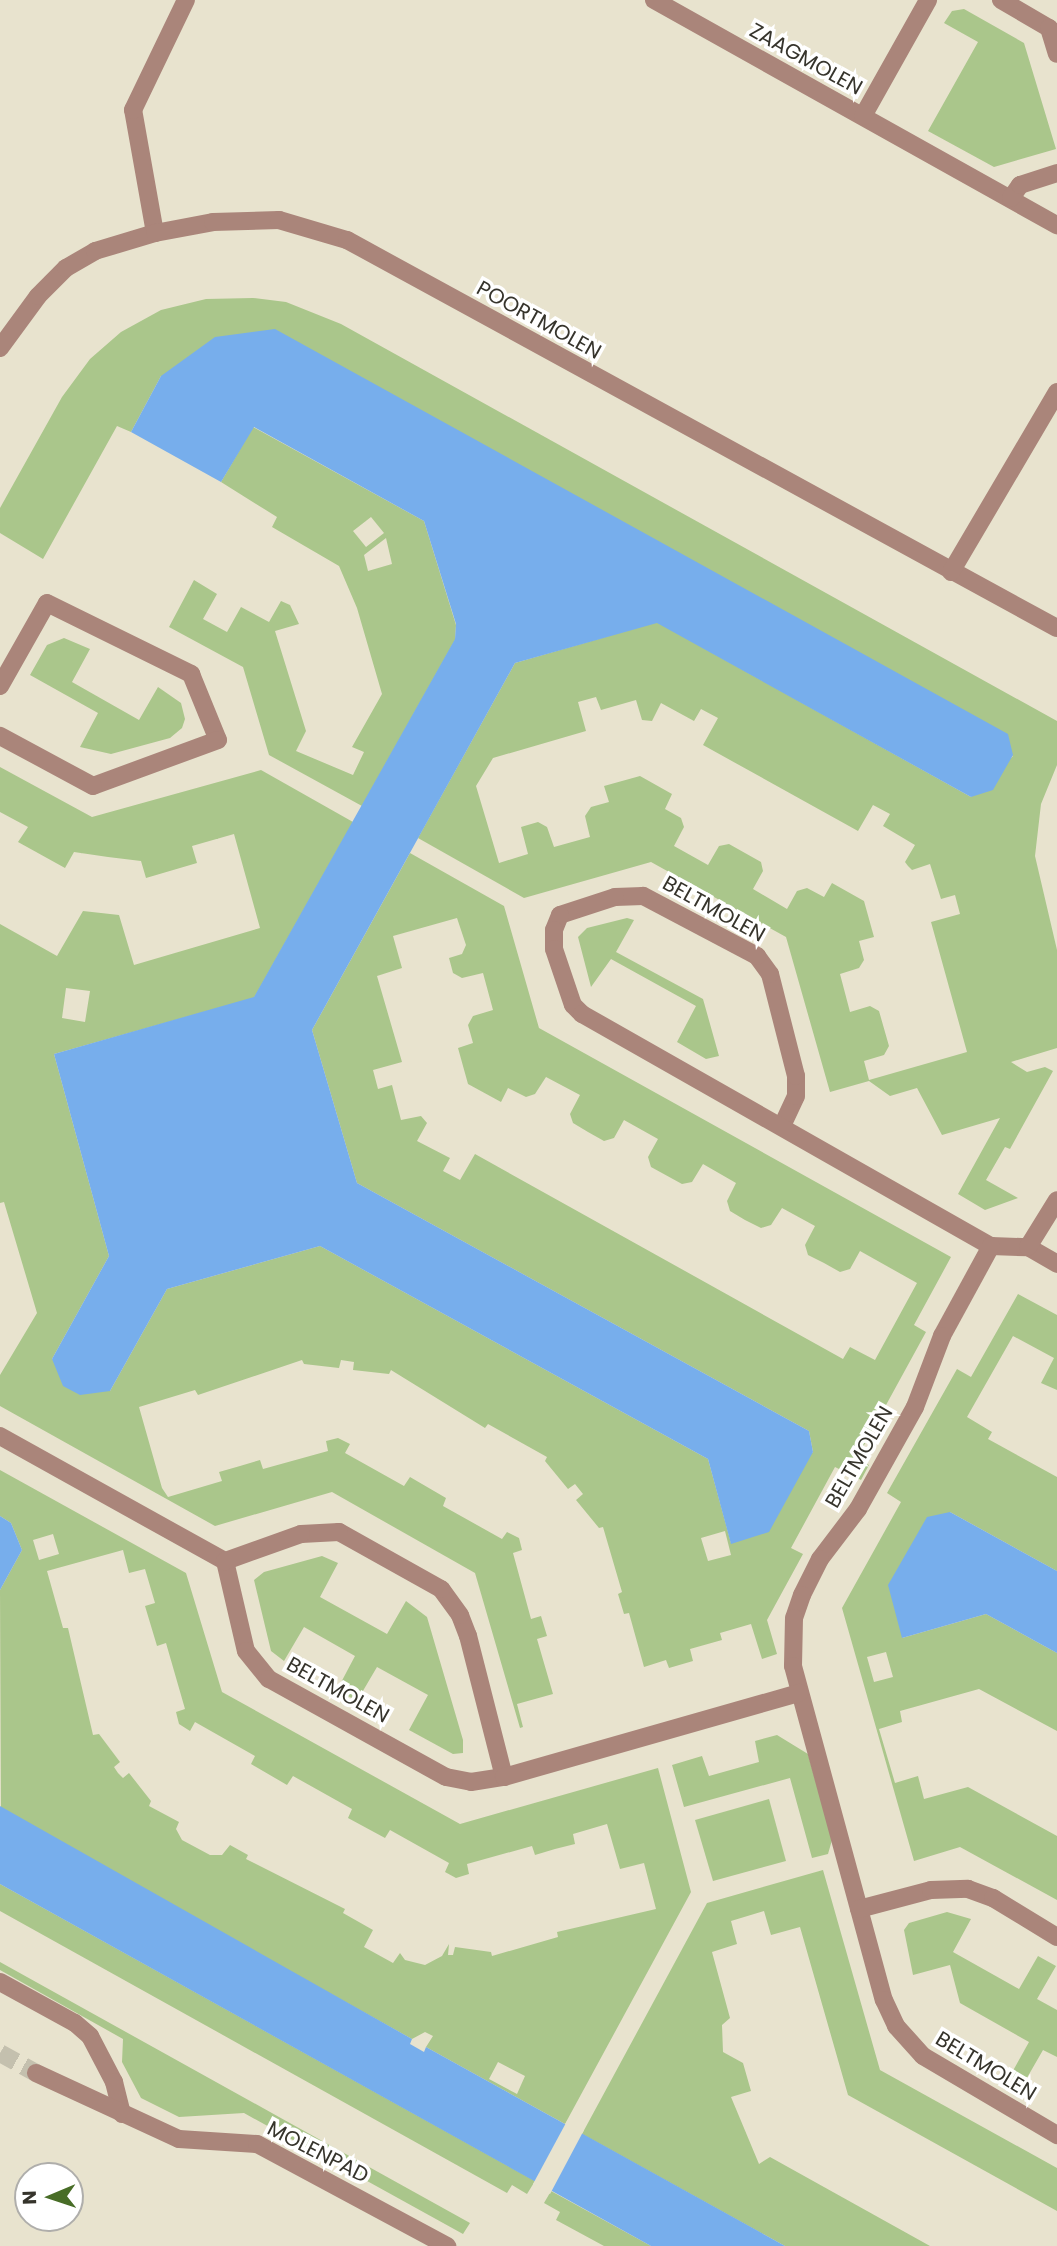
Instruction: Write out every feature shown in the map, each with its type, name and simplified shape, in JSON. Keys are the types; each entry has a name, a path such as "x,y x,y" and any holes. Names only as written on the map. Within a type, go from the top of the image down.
{"street":[{"path":"156,233 133,110 186,0"},
{"name":"ZAAGMOLEN","path":"653,0 1057,225"},
{"name":"ZAAGMOLEN","path":"863,116 928,0"},
{"path":"1000,0 1049,28 1057,54"},
{"path":"1011,198 1020,185 1057,173"},
{"name":"POORTMOLEN","path":"0,348 38,296 66,268 95,251 156,233 213,222 279,220 347,240 1057,628"},
{"path":"951,572 1057,392"},
{"path":"0,686 47,603 191,674 218,740 93,786 0,736"},
{"name":"BELTMOLEN","path":"782,1126 796,1096 796,1076 770,974 757,956 643,895 615,897 560,915 553,942 577,1010 991,1246 1028,1247 1057,1264"},
{"path":"1028,1247 1057,1200"},
{"name":"BELTMOLEN","path":"991,1246 942,1336 908,1418 858,1509 820,1559 802,1595 792,1639 799,1693 884,2000 911,2046 1057,2135"},
{"path":"0,1436 225,1561 301,1534 339,1532 441,1588 451,1599 468,1636 504,1777"},
{"name":"BELTMOLEN","path":"225,1561 246,1651 270,1679 446,1777 471,1782 504,1777 799,1693"},
{"path":"859,1909 931,1890 968,1889 993,1898 1057,1937"},
{"path":"0,1982 75,2023 90,2036 114,2082 122,2114"},
{"name":"MOLENPAD","path":"36,2073 179,2139 257,2144 447,2246"}],"green space":[{"path":"964,9 1024,43 1056,149 994,167 928,131 978,42 944,23 952,11"},
{"path":"253,298 286,302 341,324 1057,721 1057,765 1041,804 1035,856 1057,950 1057,1048 1011,1062 1027,1072 1045,1067 1053,1071 1010,1149 1005,1147 986,1180 1018,1198 985,1210 958,1194 1000,1118 942,1135 917,1088 890,1096 869,1081 830,1092 786,937 651,862 524,898 418,838 515,663 657,622 971,797 1013,756 161,376 131,432 117,426 43,559 0,533 0,508 62,397 90,359 121,332 161,310 206,299","holes":["596,697 601,710 636,700 642,720 652,721 661,703 694,721 701,709 718,718 703,745 858,831 873,805 890,814 883,826 915,845 905,862 908,866 912,870 930,864 941,899 955,895 960,914 931,922 967,1052 869,1080 864,1061 884,1055 889,1046 879,1011 870,1006 850,1012 840,974 859,968 864,960 859,941 874,937 864,901 832,883 824,897 807,888 797,891 787,909 753,889 763,871 761,862 729,844 719,846 708,865 674,846 684,827 681,818 665,809 672,794 640,776 604,786 609,802 591,807 585,816 590,837 554,847 547,827 538,822 521,827 528,854 499,863 476,786 493,758 586,731 578,702"]},
{"path":"253,427 424,521 456,625 455,640 362,806 269,755 243,667 169,627 194,580 217,594 203,619 227,632 241,607 269,622 281,601 290,605 299,624 275,631 306,731 296,751 353,775 364,752 352,747 382,694 357,608 339,566 272,527 277,517 221,482","holes":["371,517 384,533 366,547 353,531","386,538 392,564 368,571 364,555"]},
{"path":"64,638 90,649 72,682 139,720 158,687 181,703 185,719 182,728 170,738 111,754 80,747 98,713 30,675 47,645"},
{"path":"0,767 92,817 261,770 353,822 254,998 54,1054 109,1256 52,1359 110,1391 167,1289 320,1246 708,1459 731,1543 813,1452 809,1431 357,1183 312,1030 410,853 504,906 539,1028 951,1257 914,1325 926,1332 857,1458 869,1465 861,1480 835,1467 791,1548 803,1554 767,1620 777,1654 762,1659 751,1624 720,1633 722,1640 690,1649 693,1661 669,1668 666,1660 644,1667 629,1613 624,1614 618,1594 622,1592 603,1527 599,1528 576,1500 583,1494 575,1484 568,1489 545,1461 547,1457 488,1424 485,1428 391,1370 389,1374 353,1370 354,1362 341,1360 339,1368 304,1364 302,1360 198,1395 195,1390 139,1407 162,1488 168,1497 222,1481 219,1472 260,1460 263,1469 328,1451 326,1441 338,1438 350,1444 345,1453 404,1486 410,1477 446,1498 443,1506 502,1539 507,1532 519,1538 522,1550 513,1553 531,1619 541,1616 547,1636 537,1639 553,1694 517,1704 523,1727 520,1728 475,1573 332,1492 215,1526 0,1406 0,1375 37,1313 4,1202 0,1203 0,924 57,956 83,911 119,915 134,965 260,928 234,834 192,846 197,863 146,878 141,861 74,852 65,868 18,842 28,827 0,812","holes":["457,918 466,945 462,954 449,958 453,973 462,978 483,973 493,1010 473,1016 468,1025 473,1043 458,1048 468,1084 501,1102 508,1088 526,1097 535,1094 546,1077 580,1095 570,1114 573,1123 604,1141 614,1138 624,1120 658,1139 648,1157 651,1167 682,1184 692,1182 703,1164 736,1183 727,1201 730,1211 745,1220 761,1228 771,1225 782,1208 815,1226 805,1245 808,1255 840,1272 850,1269 860,1251 917,1283 875,1360 850,1347 843,1359 475,1154 460,1180 443,1171 450,1158 417,1141 427,1123 421,1116 401,1120 392,1085 378,1089 373,1070 402,1062 377,976 402,968 393,936","66,988 90,991 85,1022 62,1018","725,1531 731,1555 708,1561 701,1538"]},
{"path":"627,918 634,920 616,952 703,999 719,1056 706,1059 677,1042 696,1006 611,959 591,987 578,937 587,928"},
{"path":"1018,1294 1057,1315 1057,1390 1041,1383 1054,1358 1013,1336 967,1417 992,1432 988,1439 1057,1477 1057,1571 950,1512 902,1638 986,1614 1057,1653 1057,1731 979,1689 900,1711 902,1722 879,1729 895,1783 918,1776 924,1799 968,1787 1057,1836 1057,1900 960,1847 914,1861 842,1608 901,1502 887,1493 957,1369 971,1377","holes":["886,1652 893,1677 874,1682 867,1657"]},
{"path":"0,1470 186,1573 222,1692 460,1824 658,1768 691,1892 565,2124 426,2047 433,2036 425,2032 412,2039 1,1811 0,1590 22,1550 11,1523 0,1516","holes":["53,1534 59,1554 39,1560 33,1540","123,1550 129,1573 145,1569 155,1603 145,1606 157,1646 166,1643 185,1709 176,1712 179,1724 190,1731 195,1722 255,1756 251,1764 287,1785 293,1776 352,1809 348,1818 385,1838 390,1830 449,1863 445,1872 456,1878 469,1874 467,1864 532,1846 535,1855 575,1844 573,1834 607,1824 620,1869 644,1863 656,1909 557,1932 558,1937 492,1956 491,1952 455,1947 453,1955 448,1955 449,1944 442,1956 425,1965 405,1960 400,1953 393,1963 364,1947 373,1930 343,1913 345,1909 246,1859 248,1855 230,1845 222,1855 210,1855 182,1840 176,1829 179,1822 149,1806 151,1801 129,1773 123,1778 118,1773 114,1767 120,1762 99,1734 93,1735 68,1628 63,1628 47,1571","498,2062 525,2076 517,2094 489,2079"]},
{"path":"322,1556 338,1563 320,1597 387,1634 406,1601 427,1617 463,1740 463,1753 453,1754 409,1730 428,1695 377,1667 357,1701 337,1690 355,1656 304,1627 284,1661 271,1651 254,1580 264,1572"},
{"path":"777,1735 808,1754 832,1840 828,1854 812,1858 790,1778 684,1807 672,1765 702,1756 709,1776 759,1762 755,1741"},
{"path":"769,1799 786,1861 713,1881 695,1820"},
{"path":"823,1870 880,2070 1057,2168 1057,2211 848,2095 800,1927 771,1935 764,1911 731,1921 737,1944 712,1952 730,2018 722,2025 723,2052 743,2063 751,2091 731,2097 759,2164 770,2157 930,2246 785,2246 582,2134 707,1903"},
{"path":"0,1884 535,2181 527,2194 512,2185 507,2193 0,1911"},
{"path":"947,1912 971,1919 953,1952 1019,1989 1038,1956 1056,1966 1037,1999 1057,2010 1057,2057 1043,2050 1024,2083 1010,2076 1029,2042 960,2003 950,1965 913,1975 904,1930 909,1923"},
{"path":"0,1962 470,2223 463,2234 244,2113 179,2117 141,2098 122,2062 123,2039 0,1970"},
{"path":"551,2191 651,2246 604,2246 556,2220 560,2212 544,2203"}],"water":[{"path":"275,329 1008,734 1013,755 993,790 971,797 657,623 515,663 312,1030 357,1183 809,1431 813,1452 769,1532 731,1544 708,1459 320,1246 167,1289 110,1391 80,1395 63,1386 52,1359 109,1256 54,1054 254,997 455,639 456,624 424,521 254,427 221,482 131,432 161,376 215,337"},
{"path":"950,1512 1057,1571 1057,1653 986,1614 902,1638 888,1585 927,1517"},
{"path":"0,1516 11,1523 22,1550 0,1590"},
{"path":"0,1806 412,2039 410,2044 424,2052 426,2047 785,2246 651,2246 0,1884"}],"pier":[{"path":"567,2121 584,2130 550,2194 533,2184"}],"tunnel":[{"path":"0,2053 36,2073"}]}
